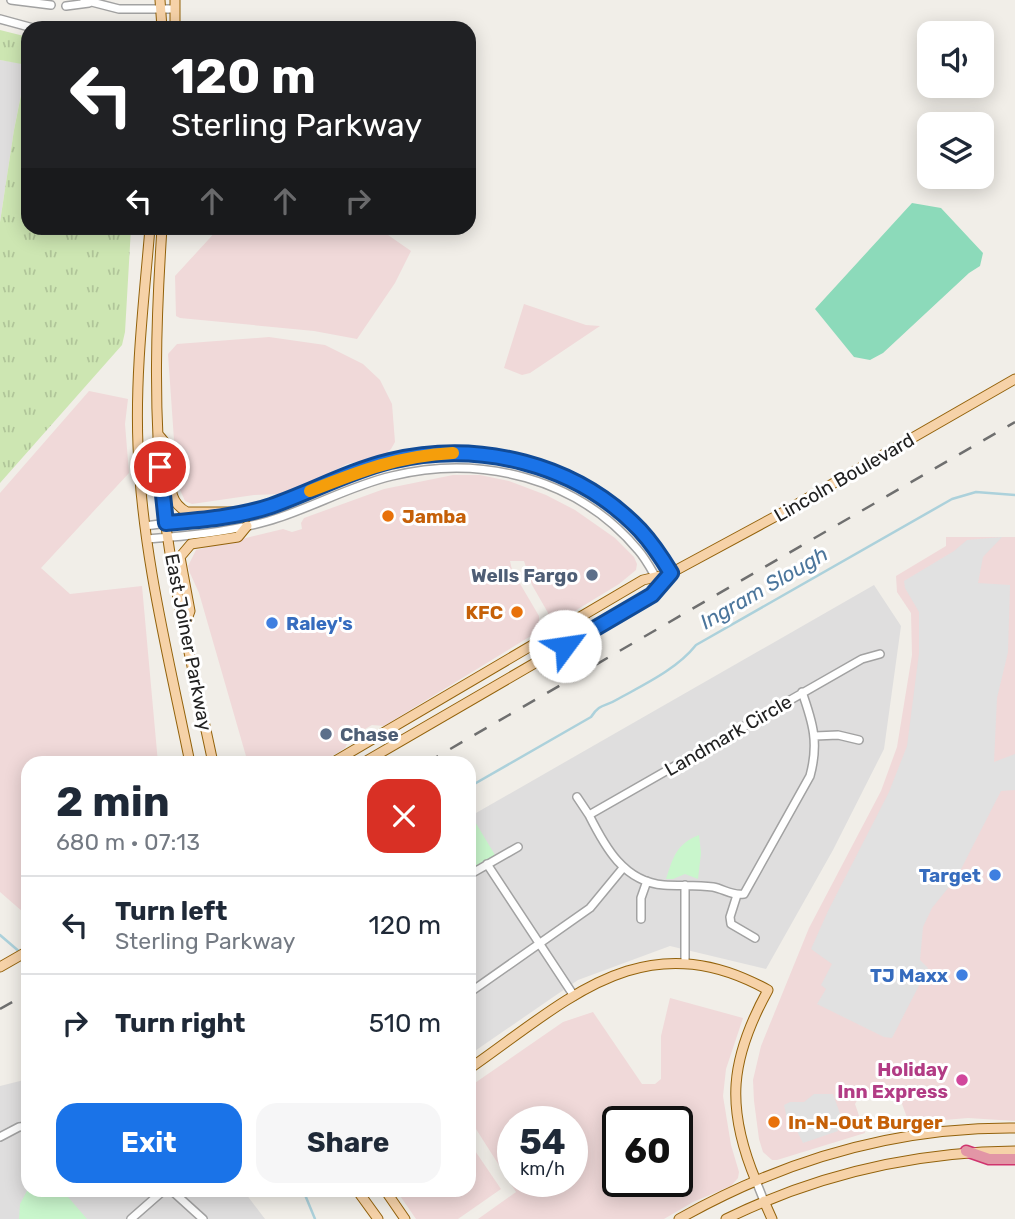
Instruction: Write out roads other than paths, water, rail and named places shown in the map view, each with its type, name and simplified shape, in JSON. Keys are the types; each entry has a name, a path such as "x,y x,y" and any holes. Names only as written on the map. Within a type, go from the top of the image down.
{"highway":[{"path":"966,1151 989,1159 1015,1159"}],"main road":[{"name":"East Joiner Parkway","path":"149,235 136,401 139,469 147,539 189,756"},
{"name":"East Joiner Parkway","path":"162,235 155,351 158,434 166,523 212,756"},
{"name":"Lincoln Boulevard","path":"344,756 636,584 658,581 1015,379"},
{"path":"158,434 168,447 173,501 179,508 187,512 247,512"},
{"path":"185,627 190,611 180,557 191,544 239,537 247,526"},
{"name":"Lincoln Boulevard","path":"375,756 652,595 658,581"},
{"path":"0,967 21,955"},
{"path":"476,1064 574,996 622,971 652,964 685,962 728,971 768,990 746,1033 736,1086 739,1134 756,1181"},
{"path":"680,1219 756,1181 818,1158 892,1138 967,1128 1015,1128"},
{"path":"726,1219 764,1201 865,1168 930,1155 966,1151 1015,1151"},
{"path":"362,1197 377,1219"},
{"path":"390,1197 405,1219"},
{"path":"764,1201 772,1219"}],"street":[{"path":"11,0 51,5"},
{"path":"84,0 119,9 175,5"},
{"path":"66,6 93,3"},
{"path":"0,19 21,25"},
{"path":"145,526 247,512 387,462 445,453 496,456 550,471 601,497 640,530 671,573"},
{"path":"147,539 247,526 391,476 442,467 478,468 512,473 586,504 616,526 641,554 658,581"},
{"path":"802,692 862,659 880,654"},
{"name":"Landmark Circle","path":"589,815 802,692 814,726 814,763 810,776 744,894 737,895"},
{"path":"815,737 838,735 859,740"},
{"path":"577,797 604,847 623,867 661,885 713,887 737,895 730,917 731,924 755,938"},
{"path":"476,871 518,847"},
{"path":"487,864 574,996"},
{"path":"476,988 590,908 623,867"},
{"path":"641,919 641,898 648,881"},
{"path":"685,886 685,962"},
{"path":"0,1136 21,1127"},
{"path":"756,1181 764,1201"},
{"path":"131,1219 156,1197"},
{"path":"179,1197 203,1219"}],"waterway":[{"name":"Ingram Slough","path":"476,783 591,717 600,707 660,675 696,645 952,499 976,492 1015,495"},
{"name":"Ingram Slough","path":"0,935 21,953"},
{"path":"306,1197 315,1219"}],"railway":[{"path":"438,756 1015,422"},
{"path":"0,1009 21,997"}],"place":[{"name":"Jamba","path":"388,516"},
{"name":"Wells Fargo","path":"592,575"},
{"name":"KFC","path":"517,612"},
{"name":"Raley's","path":"272,623"},
{"name":"Chase","path":"326,734"},
{"name":"Target","path":"995,875"},
{"name":"TJ Maxx","path":"962,975"},
{"name":"Holiday Inn Express","path":"962,1080"},
{"name":"In-N-Out Burger","path":"774,1122"}]}
